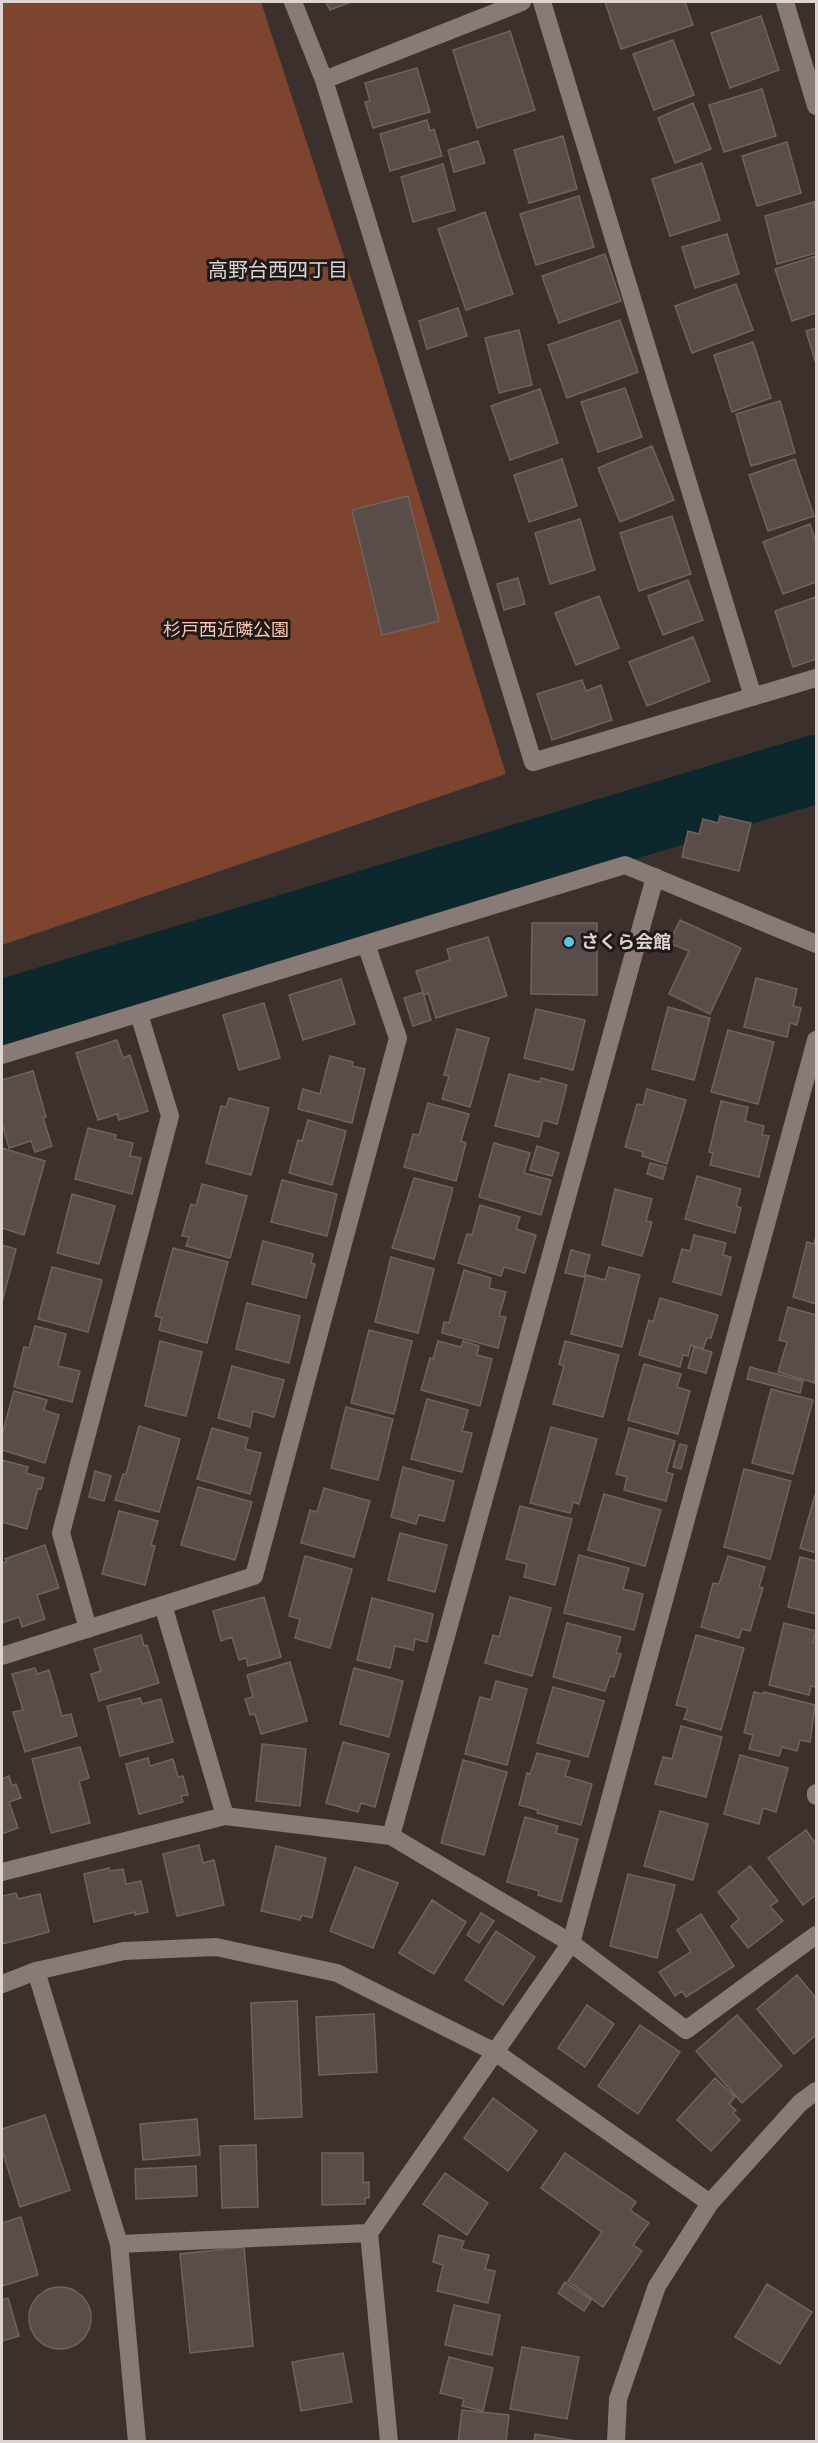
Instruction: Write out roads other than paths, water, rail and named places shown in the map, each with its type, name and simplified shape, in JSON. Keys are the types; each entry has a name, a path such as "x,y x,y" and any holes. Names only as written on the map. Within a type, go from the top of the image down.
{"street":[{"path":"293,2 324,80 533,762 816,678"},
{"path":"324,80 522,2"},
{"path":"542,2 753,697"},
{"path":"785,2 816,106"},
{"path":"2,1055 625,865 816,944"},
{"path":"391,1836 655,877"},
{"path":"2,1656 254,1576 398,1038 366,944"},
{"path":"88,1629 61,1533 170,1116 139,1014"},
{"path":"389,2442 369,2234 571,1943 816,1041"},
{"path":"163,1605 225,1816"},
{"path":"2,1872 225,1816 391,1836 571,1943 686,2030 816,1935"},
{"path":"2,1984 36,1971 124,1951 216,1947 337,1973 495,2052 710,2203"},
{"path":"36,1971 119,2244 137,2442"},
{"path":"616,2442 618,2399 657,2286 710,2203 800,2103 816,2091"},
{"path":"119,2244 369,2234"}],"waterway":[{"path":"2,1014 816,769"}],"place":[{"name":"さくら会館","path":"569,942"}],"district":[{"name":"高野台西四丁目","path":"278,270"}],"park label":[{"name":"杉戸西近隣公園","path":"226,630"}]}
